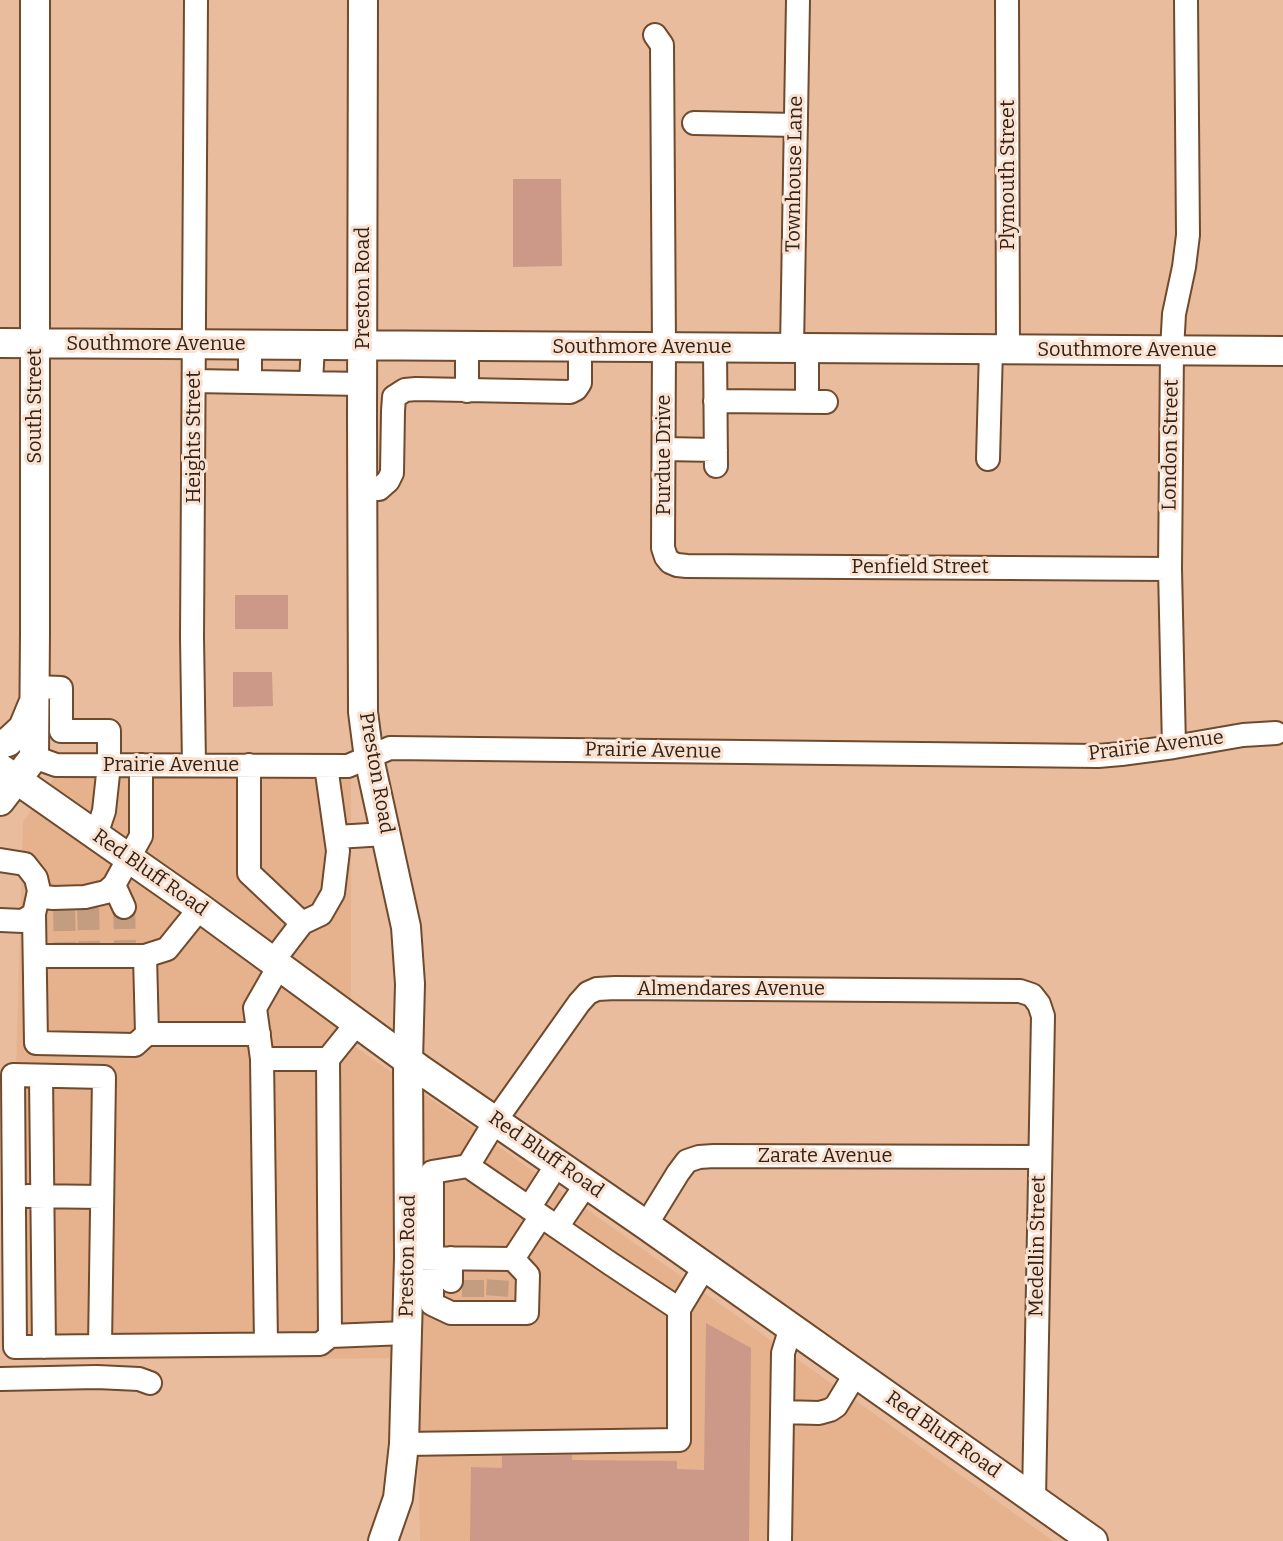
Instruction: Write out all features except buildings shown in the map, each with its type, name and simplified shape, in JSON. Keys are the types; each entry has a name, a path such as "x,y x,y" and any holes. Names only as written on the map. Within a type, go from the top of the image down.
{"main road":[{"name":"South Street","path":"34,757 41,707 34,343 35,0"},
{"name":"Preston Road","path":"363,0 363,712 369,758 406,927 410,984 409,1126 454,1281 406,1334 404,1444 398,1498 383,1541"},
{"name":"Southmore Avenue","path":"0,343 1283,351"},
{"path":"0,744 8,741 23,728 41,707"},
{"path":"6,783 34,757"},
{"name":"Red Bluff Road","path":"6,783 96,835 129,858 408,1061 587,1183 1093,1541"},
{"path":"409,1126 418,1112 431,1104 448,1100 485,1113"}],"street":[{"name":"Heights Street","path":"194,765 192,637 196,0"},
{"name":"Townhouse Lane","path":"716,400 817,402 799,348 796,125 798,0"},
{"name":"Plymouth Street","path":"988,459 1000,350 1007,0"},
{"name":"London Street","path":"1174,747 1170,569 1172,350 1174,314 1185,267 1188,235 1186,0"},
{"name":"Purdue Drive","path":"655,35 662,45 663,548 670,562"},
{"path":"694,123 796,125"},
{"path":"250,344 250,382"},
{"path":"311,383 313,345"},
{"path":"466,391 467,346"},
{"path":"362,488 379,489 393,473 394,397 405,390 416,389 570,392 576,389 579,383 580,346"},
{"path":"664,449 716,458 715,347"},
{"path":"194,381 362,384"},
{"name":"Penfield Street","path":"670,562 687,566 1170,569"},
{"path":"41,707 61,731 109,731 109,765 104,811 96,835"},
{"name":"Prairie Avenue","path":"34,757 56,765 348,766 390,748 1098,756 1174,747 1243,735 1276,733"},
{"path":"0,920 23,921 36,905 88,902 106,892 115,897 129,858 141,836 141,765"},
{"path":"249,765 249,873 302,923"},
{"path":"266,1344 262,1059 255,1008 276,963 302,923 321,914 333,894 338,851 327,766"},
{"path":"336,837 386,834"},
{"path":"0,860 25,864 36,878 39,891 36,905 36,1043 135,1045 147,1034 259,1034"},
{"path":"35,956 65,950 167,949 200,908"},
{"path":"124,951 147,1034"},
{"name":"Almendares Avenue","path":"485,1113 588,993 597,989 1020,991 1032,995"},
{"name":"Medellin Street","path":"1032,995 1039,1004 1043,1016 1034,1499"},
{"path":"330,1336 328,1059 357,1023"},
{"path":"262,1059 328,1059"},
{"path":"100,1346 104,1077 13,1076 7,1101 7,1310 15,1347 8,1379 97,1377 139,1379 150,1383"},
{"path":"41,1076 44,1347"},
{"path":"468,1166 485,1113"},
{"name":"Zarate Avenue","path":"646,1225 687,1161 699,1157 1040,1157"},
{"path":"501,1281 542,1217 558,1163"},
{"path":"421,1173 468,1166 679,1309"},
{"path":"542,1217 587,1183"},
{"path":"7,1196 102,1197"},
{"path":"404,1444 679,1440 679,1309 705,1266"},
{"path":"454,1281 501,1281"},
{"path":"454,1281 501,1281"},
{"path":"7,1310 43,1312"},
{"path":"780,1541 783,1353 791,1327"},
{"path":"15,1347 320,1344 330,1336 406,1334"},
{"path":"782,1412 819,1413 830,1410 836,1406 856,1373"}],"shaded area":[{"path":"57,774 351,775 351,1044 1053,1541 420,1541 416,1358 8,1360 23,822"}],"tunnel":[{"path":"124,907 125,943"},
{"path":"88,908 89,944"},
{"path":"64,909 65,944"},
{"path":"473,1280 473,1297"},
{"path":"497,1296 498,1280"}]}
